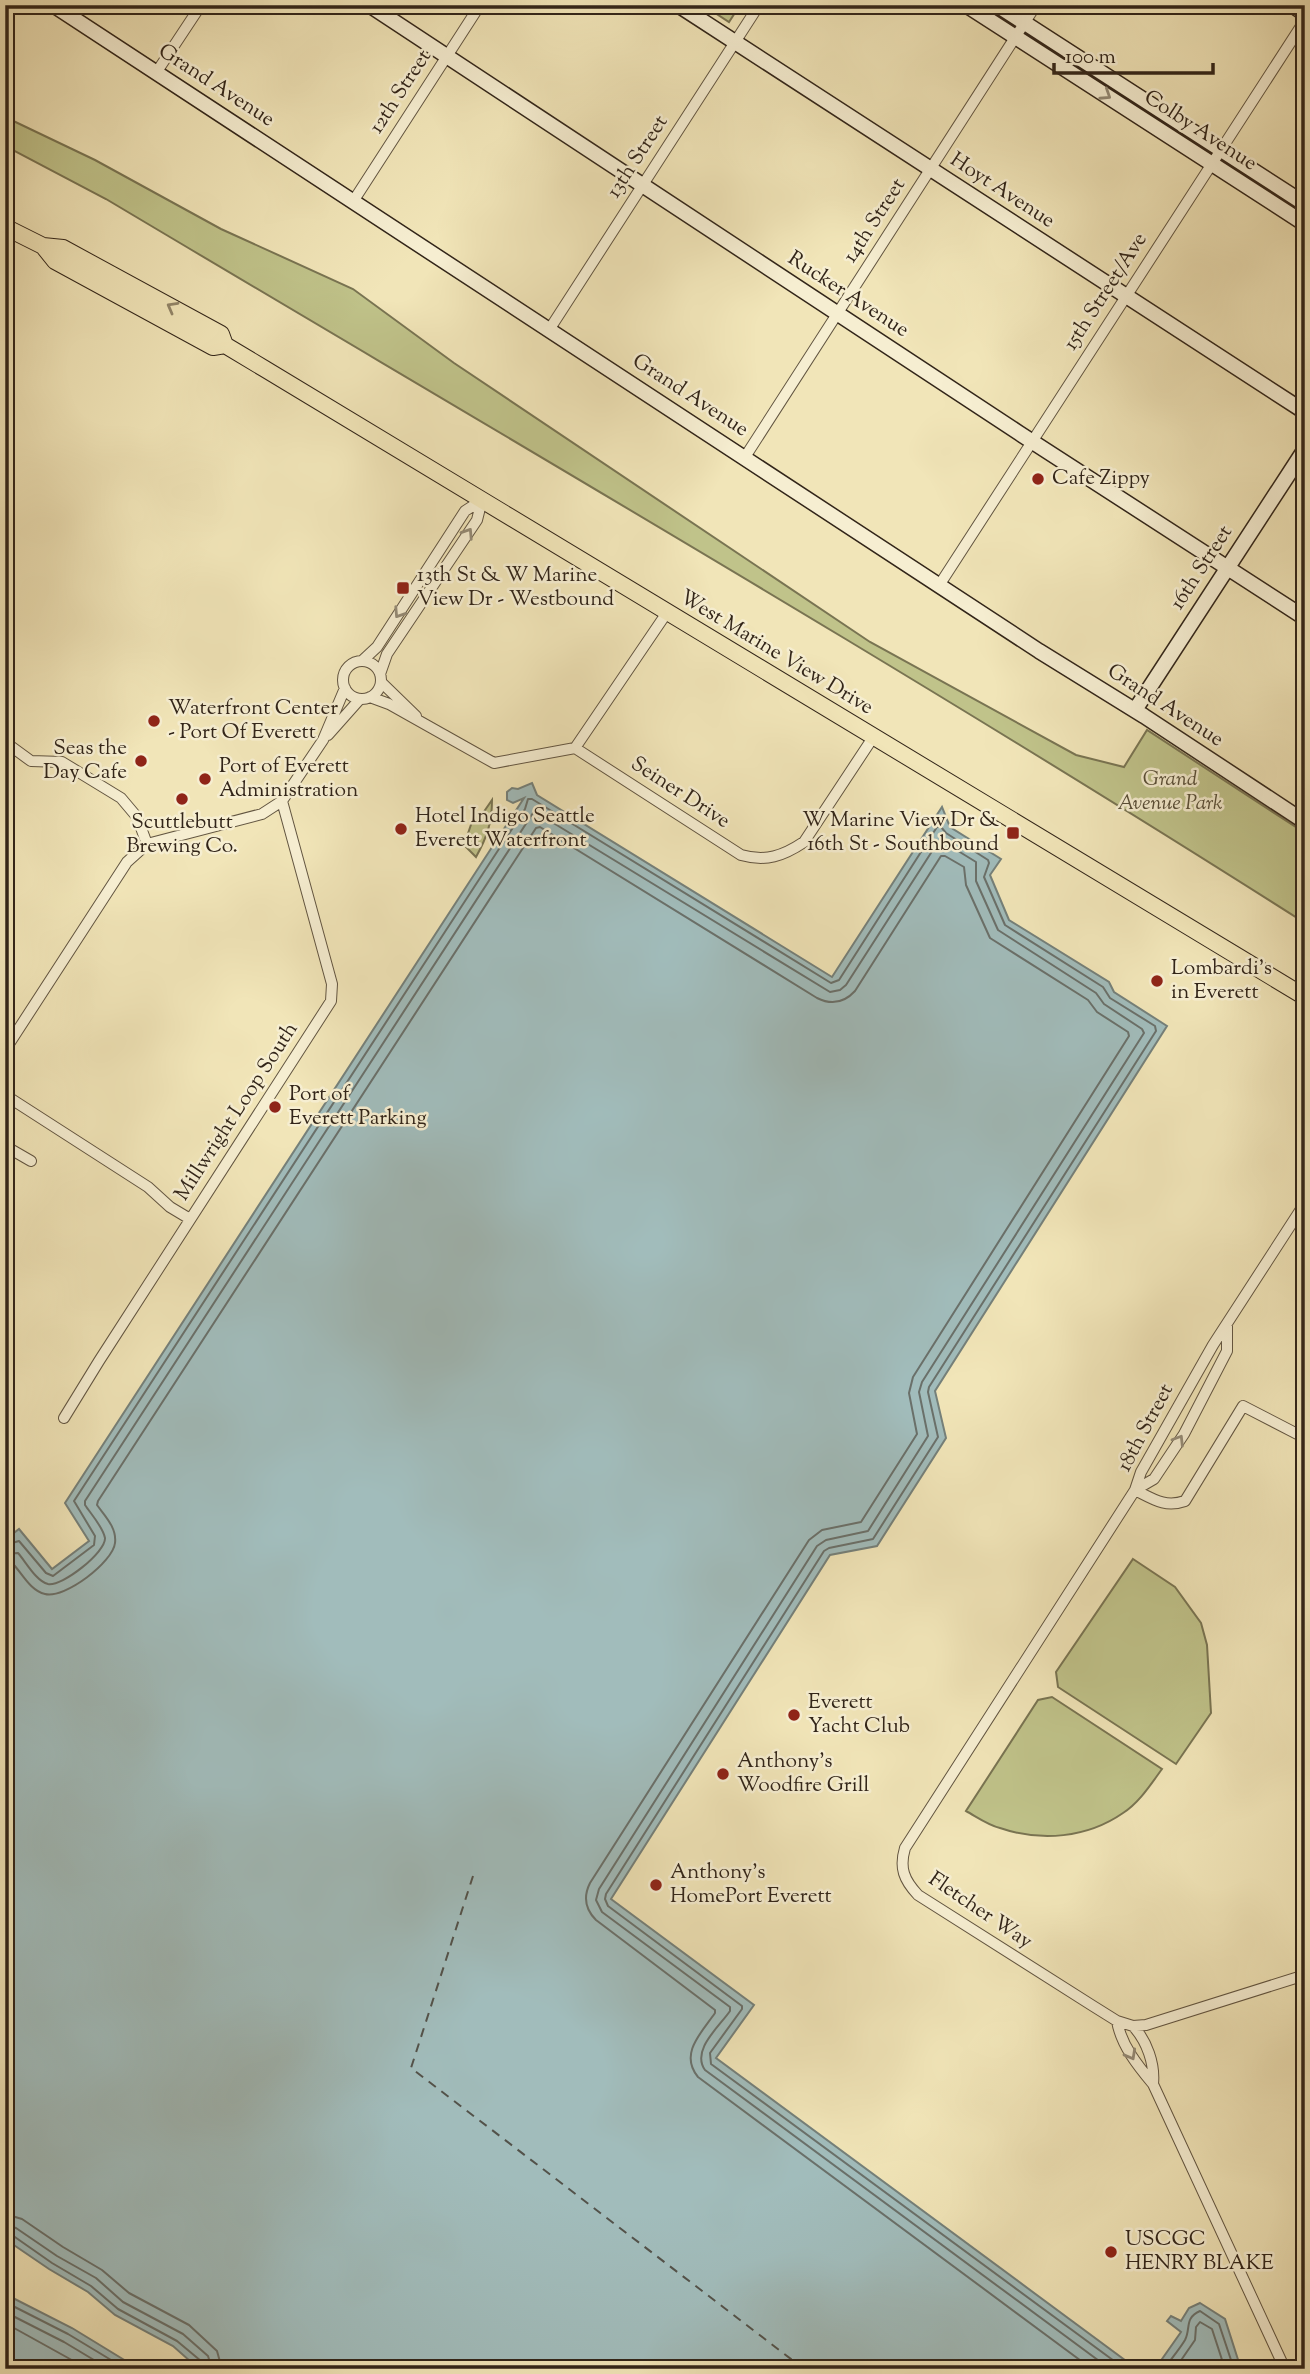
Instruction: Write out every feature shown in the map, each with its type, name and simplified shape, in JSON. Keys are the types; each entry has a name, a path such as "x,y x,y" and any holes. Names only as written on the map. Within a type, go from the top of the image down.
{"main road":[{"name":"West Marine View Drive","path":"5,227 43,246 55,261 213,347 225,345 1305,998"}],"street":[{"name":"Grand Avenue","path":"53,5 1039,651 1135,710 1305,822"},
{"path":"156,73 201,5"},
{"name":"Rucker Avenue","path":"369,5 1032,442 1305,618"},
{"name":"12th Street","path":"354,200 480,5"},
{"name":"Hoyt Avenue","path":"678,5 1305,412"},
{"name":"13th Street","path":"550,330 759,5"},
{"name":"Colby Avenue","path":"966,5 1305,224"},
{"name":"Colby Avenue","path":"997,5 1305,204"},
{"name":"14th Street","path":"745,457 1036,5"},
{"path":"1292,5 1305,14"},
{"name":"15th Street/Ave","path":"940,584 1305,20"},
{"name":"16th Street","path":"1135,710 1305,449"},
{"path":"482,500 465,511 377,648 347,669 343,680 351,695 381,700 494,763 575,748 668,611"},
{"path":"323,740 365,698 377,691 387,654 477,520 482,500"},
{"path":"362,661 373,665 380,678 421,721"},
{"path":"5,1050 127,862 147,844 262,814 282,801 323,740 345,688"},
{"name":"Seiner Drive","path":"575,748 741,855 756,859 773,858 790,852 804,842 874,736"},
{"path":"5,742 31,761 62,762 121,798 137,817 147,844"},
{"name":"Millwright Loop South","path":"65,1418 331,1001 332,984 282,801"},
{"path":"5,1095 148,1187 170,1207 190,1219"},
{"path":"5,1146 31,1161"},
{"name":"18th Street","path":"1135,1490 1141,1472 1213,1345 1305,1203"},
{"name":"18th Street","path":"1135,1490 1154,1479 1184,1434 1227,1351 1227,1326"},
{"path":"1135,1490 1159,1502 1174,1505 1185,1500 1243,1406 1305,1438"},
{"name":"Fletcher Way","path":"1135,1490 912,1837 902,1858 902,1870 908,1884 918,1895 1117,2021 1133,2026 1160,2021 1305,1975"},
{"path":"1117,2021 1119,2032 1138,2067 1153,2084 1285,2369"},
{"path":"1133,2026 1141,2035 1154,2070 1153,2084"}],"green space":[{"path":"703,5 740,5 729,22"},
{"name":"Grand Avenue Park","path":"5,117 95,160 221,229 353,289 454,363 870,642 1076,755 1124,767 1147,730 1305,833 1305,923 1008,738 708,557 106,199 5,146"},
{"path":"492,800 488,830 476,857 464,845 474,816 483,813"},
{"path":"1133,1559 1175,1587 1201,1623 1207,1645 1211,1713 1176,1764 1058,1687 1056,1672"},
{"path":"1052,1697 1162,1769 1149,1787 1129,1809 1109,1821 1094,1828 1063,1835 1016,1832 991,1825 966,1811 1038,1700"}],"water":[{"path":"532,783 537,795 832,977 942,807 950,827 1001,859 990,875 1009,920 1109,982 1114,992 1167,1026 935,1391 946,1438 877,1546 830,1555 611,1899 754,2005 716,2058 1137,2369 199,2369 173,2346 115,2315 88,2292 5,2239 5,1540 19,1529 52,1569 89,1541 65,1503 524,798 513,803 507,800 507,792"},
{"path":"5,2294 72,2328 139,2369 5,2369"},
{"path":"1200,2303 1225,2319 1241,2369 1155,2369 1181,2332 1167,2321 1171,2316 1181,2321 1189,2308"}],"ferry route":[{"path":"473,1876 411,2068 804,2369"}],"place":[{"name":"Cafe Zippy","path":"1038,479"},
{"name":"13th St & W Marine View Dr - Westbound","path":"403,588"},
{"name":"Waterfront Center - Port Of Everett","path":"154,721"},
{"name":"Seas the Day Cafe","path":"141,761"},
{"name":"Port of Everett Administration","path":"205,779"},
{"name":"Scuttlebutt Brewing Co.","path":"182,799"},
{"name":"Hotel Indigo Seattle Everett Waterfront","path":"401,829"},
{"name":"W Marine View Dr & 16th St - Southbound","path":"1013,833"},
{"name":"Lombardi's in Everett","path":"1157,981"},
{"name":"Port of Everett Parking","path":"275,1107"},
{"name":"Everett Yacht Club","path":"794,1715"},
{"name":"Anthony's Woodfire Grill","path":"723,1774"},
{"name":"Anthony's HomePort Everett","path":"656,1885"},
{"name":"USCGC HENRY BLAKE","path":"1111,2252"}]}
